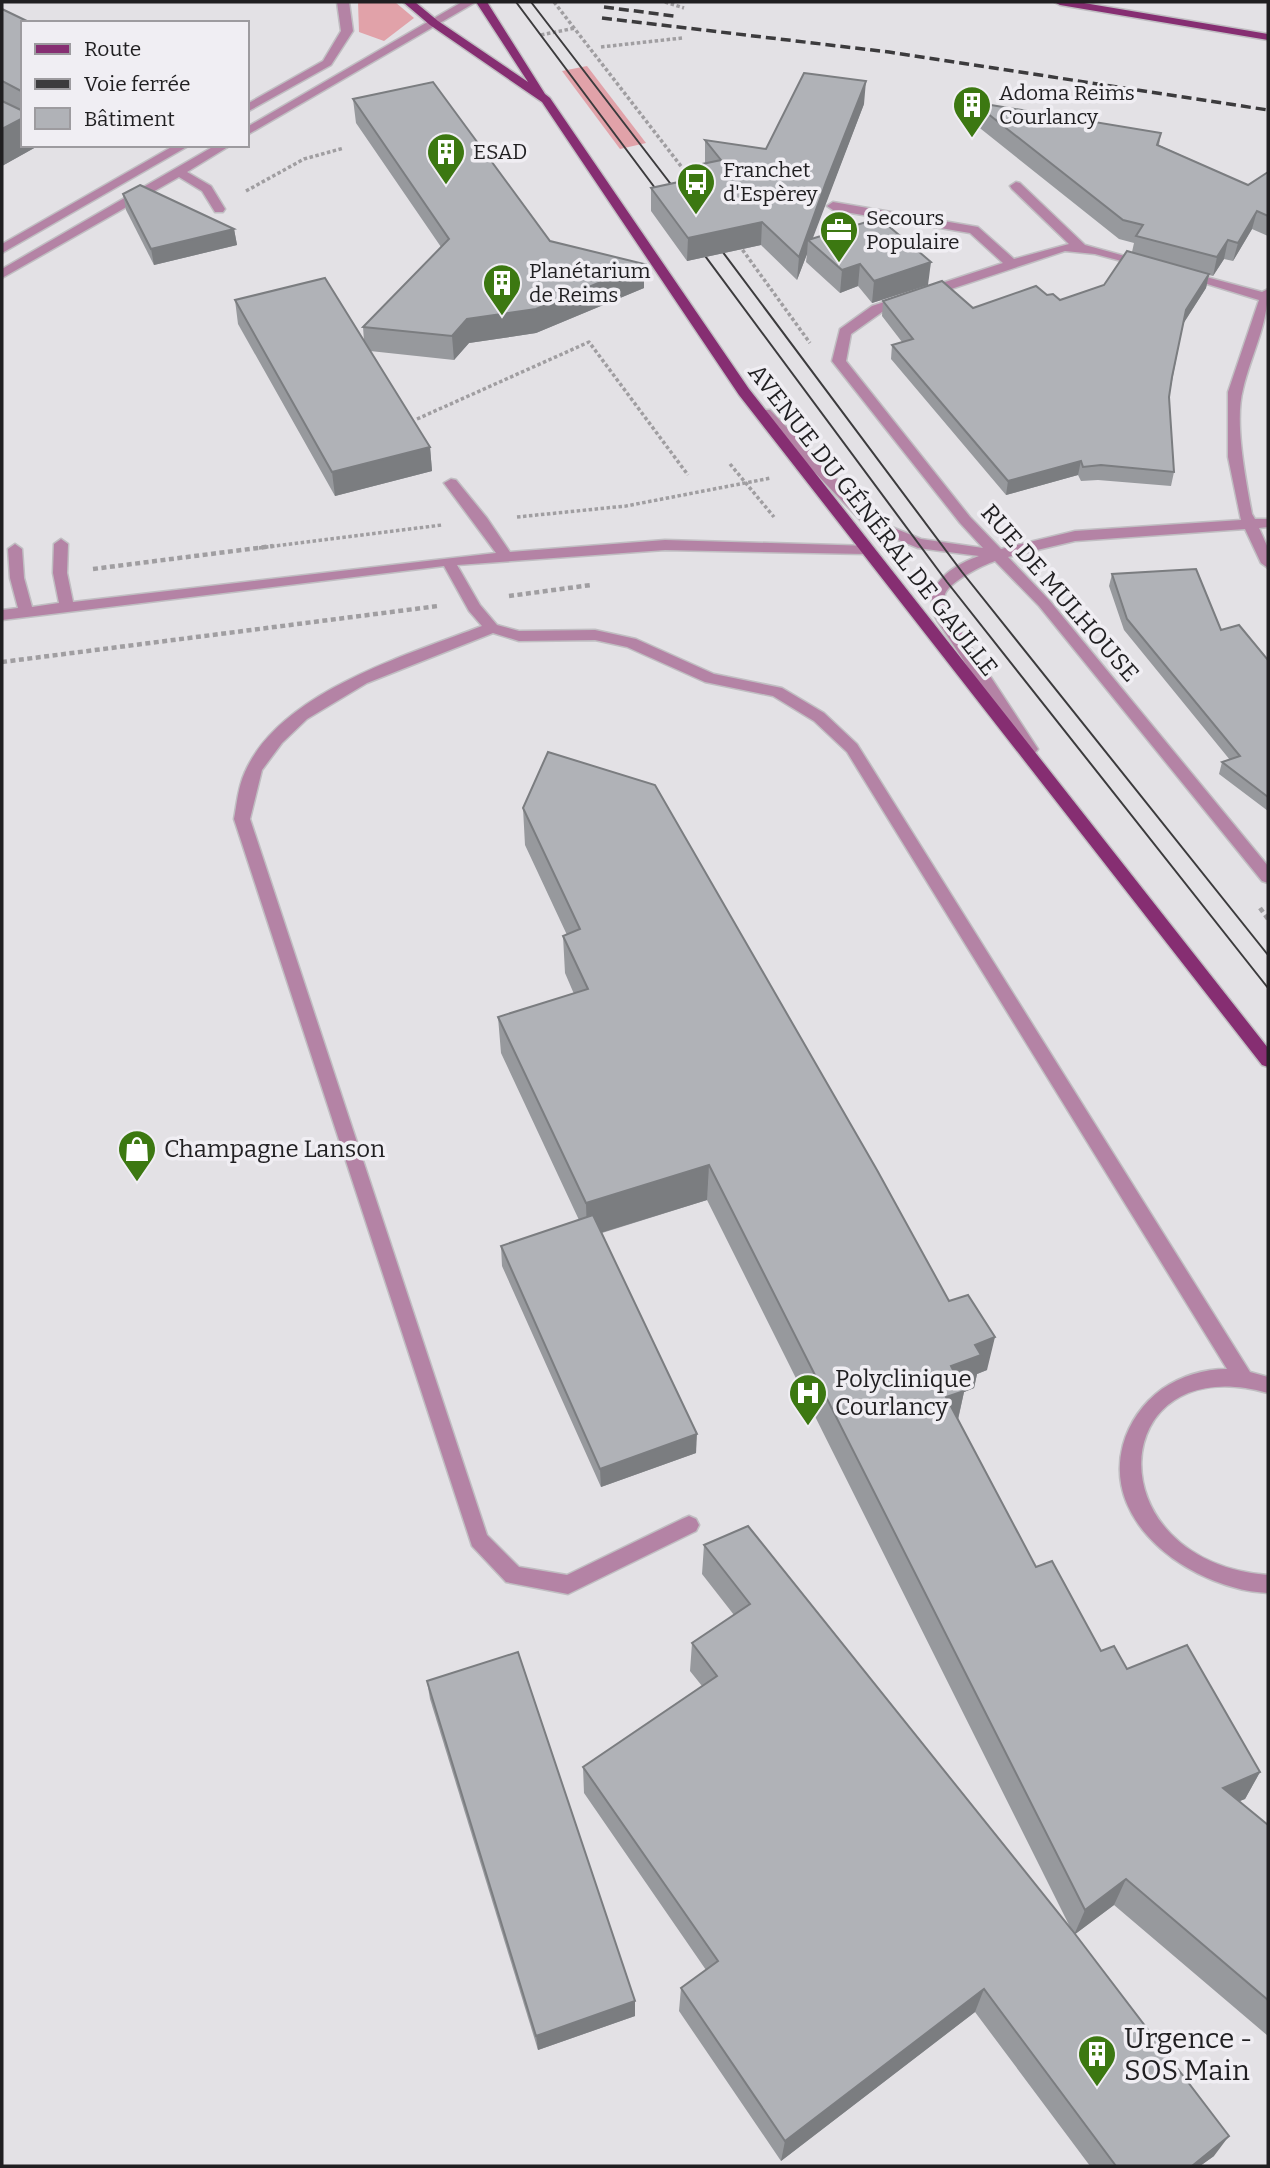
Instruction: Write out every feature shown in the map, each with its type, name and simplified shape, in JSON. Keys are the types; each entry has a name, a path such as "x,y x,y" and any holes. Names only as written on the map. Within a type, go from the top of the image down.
{"main road":[{"name":"AVENUE DU GÉNÉRAL DE GAULLE","path":"409,2 434,23 546,100 744,392 1268,1060"},
{"path":"482,2 546,100"},
{"path":"1060,2 1268,37"}],"street":[{"path":"248,108 327,63 348,31 343,2"},
{"path":"248,131 470,2"},
{"path":"2,249 180,147"},
{"path":"2,274 222,147"},
{"path":"179,172 207,189 219,209"},
{"path":"1016,186 1080,248"},
{"path":"833,206 974,230 1012,264 1064,247 1096,250 1267,296 1235,392 1235,457 1245,514 1268,563"},
{"name":"RUE DE MULHOUSE","path":"1012,264 877,309 845,332 839,361 965,520 1000,554 1268,877"},
{"path":"744,392 872,524 918,543 1000,554"},
{"path":"451,483 482,521 506,557"},
{"path":"1067,806 960,640 943,619 937,606 938,593 947,582 978,562 1075,536 1268,523"},
{"path":"61,544 60,573 67,607"},
{"path":"2,615 448,561 665,545 866,550"},
{"path":"15,549 17,578 26,612"},
{"path":"448,561 470,602 492,628 519,636 595,635 631,643 710,678 777,692 819,717 852,748 1243,1378"},
{"path":"492,628 358,681 296,719 254,768 242,819 479,1540 513,1575 568,1585 689,1525"},
{"path":"1268,1385 1243,1378 1207,1379 1175,1390 1149,1410 1134,1438 1129,1470 1138,1504 1158,1535 1188,1561 1225,1578 1268,1584"}],"path":[{"path":"554,2 698,188"},
{"path":"665,2 684,8"},
{"path":"601,47 682,38"},
{"path":"219,209 243,192 304,159 344,148"},
{"path":"737,242 810,344"},
{"path":"417,419 589,342 688,475"},
{"path":"730,464 799,547"},
{"path":"60,573 626,506 805,471"},
{"path":"2,662 601,584"}],"shaded area":[{"path":"358,2 395,2 414,18 384,41 359,32"},
{"path":"587,66 646,143 620,149 562,71"}],"building":[{"path":"2,9 27,21 21,21 21,91 2,81"},
{"path":"804,73 866,81 799,257 762,222 688,238 651,188 697,178 688,167 721,160 705,140 766,149"},
{"path":"433,82 550,241 644,264 536,309 467,319 452,336 363,327 449,239 353,99"},
{"path":"2,101 21,110 21,119 2,129"},
{"path":"973,102 1161,133 1157,145 1248,185 1268,172 1268,216 1257,211 1238,243 1228,240 1217,257 1136,236 1143,225 1123,220"},
{"path":"140,185 234,229 151,249 123,194"},
{"path":"879,218 931,262 874,281 860,264 842,270 808,240"},
{"path":"1127,251 1209,274 1186,310 1172,377 1169,397 1174,472 1101,465 1083,467 1081,461 1008,481 892,345 913,339 883,301 942,281 973,308 1036,286 1047,295 1053,294 1060,300 1104,285"},
{"path":"325,278 430,447 332,472 235,300"},
{"path":"1196,569 1221,630 1239,625 1268,660 1268,797 1222,762 1240,756 1127,619 1112,574"},
{"path":"548,752 655,785 877,1170 949,1301 968,1295 995,1337 975,1345 981,1355 951,1366 964,1391 946,1397 1036,1567 1052,1561 1101,1651 1114,1646 1127,1669 1187,1645 1260,1772 1223,1788 1268,1825 1268,2000 1126,1879 1085,1910 709,1165 586,1203 498,1017 588,989 563,936 580,929 523,808"},
{"path":"593,1215 697,1434 600,1469 501,1246"},
{"path":"748,1526 1072,1930 1229,2136 1192,2166 1116,2166 984,1989 785,2141 681,1988 718,1961 583,1767 717,1676 692,1643 750,1604 704,1545"},
{"path":"518,1652 635,2001 536,2036 427,1681"}],"tram line":[{"path":"516,2 667,204"},
{"path":"531,2 683,200"},
{"path":"713,239 962,572 1268,955"},
{"path":"694,241 947,582 1268,988"}],"railway":[{"path":"604,7 674,16"},
{"path":"602,18 889,52 1268,110"}],"place":[{"name":"Adoma Reims Courlancy","path":"972,139"},
{"name":"ESAD","path":"446,186"},
{"name":"Franchet d'Espèrey","path":"696,216"},
{"name":"Secours Populaire","path":"839,264"},
{"name":"Planétarium de Reims","path":"502,317"},
{"name":"Champagne Lanson","path":"137,1183"},
{"name":"Polyclinique Courlancy","path":"808,1427"},
{"name":"Urgence - SOS Main","path":"1097,2088"}]}
